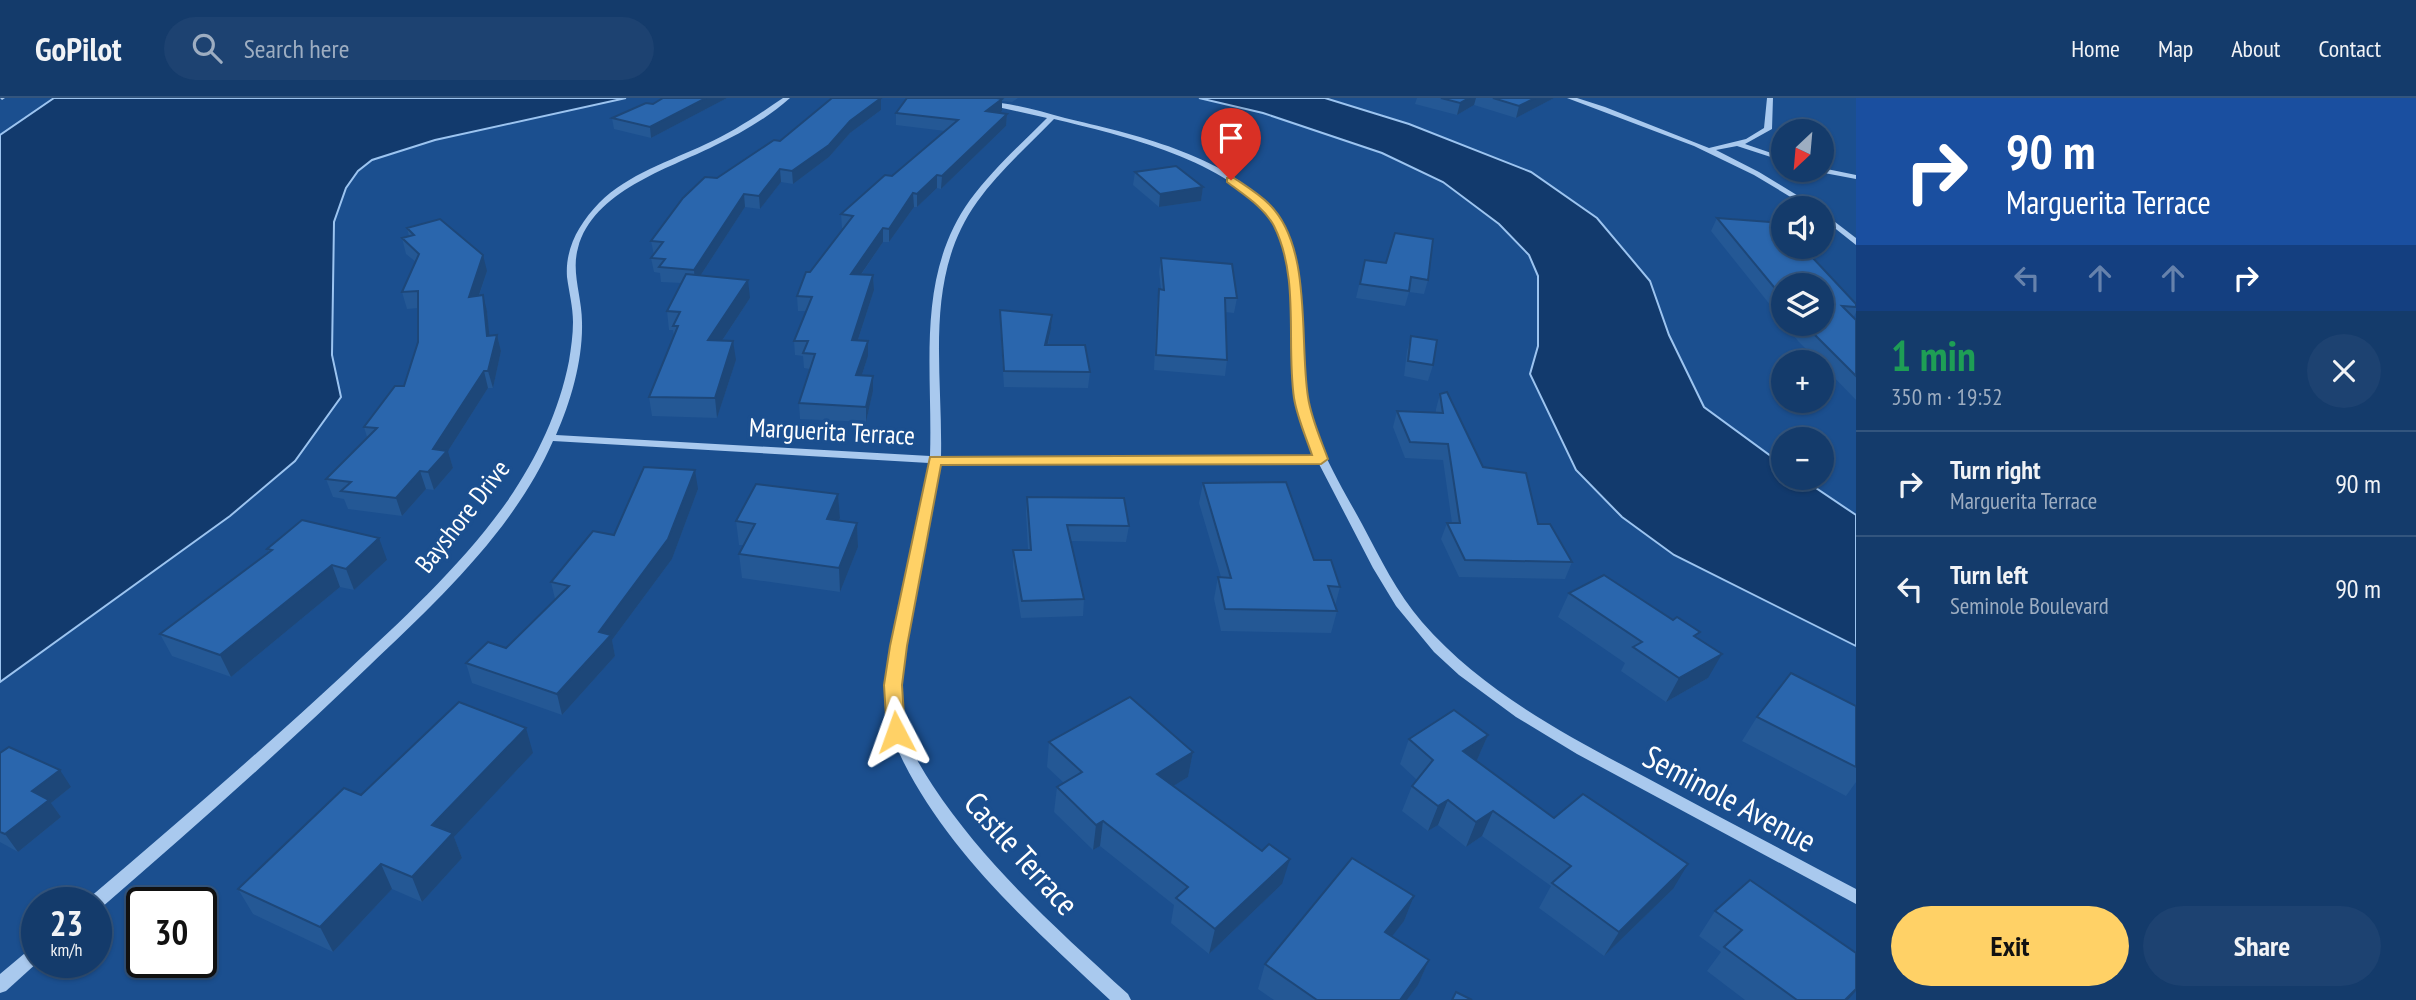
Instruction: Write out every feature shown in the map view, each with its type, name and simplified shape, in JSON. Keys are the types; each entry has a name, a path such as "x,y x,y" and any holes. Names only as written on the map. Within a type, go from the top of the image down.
{"street":[{"name":"Bayshore Drive","path":"112,888 318,707 412,617 455,572 509,507 552,438 574,362 578,335 571,252 584,225 622,188 735,132 788,98"},
{"path":"1570,98 1712,149 1795,196"},
{"path":"1712,149 1739,144 1768,129 1770,98"},
{"path":"973,101 1132,137 1188,158 1231,180 1266,207 1279,226 1293,275 1301,399 1321,459 1374,557 1417,624 1439,648 1501,699 1577,748"},
{"path":"935,460 932,331 936,292 945,259 954,234 973,202 1052,117"},
{"path":"1739,144 1771,155"},
{"path":"1834,172 1856,177"},
{"path":"1834,224 1856,242"},
{"name":"Marguerita Terrace","path":"552,438 935,460 1321,459"},
{"name":"Castle Terrace","path":"935,460 898,646 893,685 896,732 946,816 996,876 1122,1000"},
{"name":"Seminole Avenue","path":"1577,748 1856,897"},
{"path":"0,985 21,967"}],"water":[{"path":"54,98 626,98 435,140 372,160 358,171 346,188 334,222 332,355 341,397 295,461 230,516 0,682 0,135"},
{"path":"1199,98 1325,98 1409,124 1531,172 1597,218 1650,281 1669,335 1704,407 1771,456 1771,490 1819,490 1856,515 1856,646 1674,555 1622,517 1576,470 1530,374 1538,346 1538,276 1529,255 1499,224 1443,182 1382,153 1263,113"}],"building":[{"path":"663,98 706,98 650,127 612,118 646,103 653,104"},
{"path":"832,98 881,98 850,121 829,145 792,171 780,169 759,196 744,194 694,270 659,267 665,259 651,258 663,242 651,241 683,198 705,177 717,178 774,140 780,141"},
{"path":"907,98 997,98 1002,99 986,111 1007,114 942,176 937,175 917,194 913,193 889,229 883,228 851,274 873,275 852,340 868,341 856,375 873,376 866,407 799,403 815,354 803,353 808,341 794,341 812,297 797,296 806,272 810,272 853,216 841,214 885,175 892,176 958,120 896,113"},
{"path":"1441,98 1469,98 1460,103"},
{"path":"1493,98 1535,98 1519,106"},
{"path":"1176,166 1203,187 1160,194 1135,172"},
{"path":"1717,218 1771,222 1771,259 1814,259 1827,273 1771,273 1771,283"},
{"path":"440,219 483,255 469,297 483,295 487,336 497,335 488,371 484,371 433,449 447,451 428,472 420,471 396,498 341,491 351,482 326,479 377,428 364,427 395,386 404,386 418,342 418,291 402,292 419,254 402,238 414,235 407,228"},
{"path":"1395,233 1433,239 1428,280 1411,277 1409,291 1360,284 1365,260 1386,263"},
{"path":"1161,258 1232,264 1237,298 1225,298 1227,360 1156,355 1159,289 1164,290"},
{"path":"686,274 748,280 708,340 733,341 715,398 649,397 678,326 673,326 680,312 667,311"},
{"path":"1834,281 1856,304 1856,307 1842,306 1856,320 1856,376 1834,354 1834,350 1830,350 1816,336 1834,336"},
{"path":"1000,310 1052,315 1045,345 1085,345 1090,372 1004,371"},
{"path":"1411,336 1437,340 1433,365 1408,361"},
{"path":"1447,392 1483,467 1526,473 1538,524 1550,524 1572,562 1465,560 1447,523 1460,523 1448,444 1410,442 1397,411 1443,413 1440,394"},
{"path":"644,467 695,470 668,539 599,632 611,635 557,694 466,663 488,642 506,648 569,586 551,582 593,531 614,535"},
{"path":"1286,482 1314,560 1331,560 1340,587 1328,586 1337,611 1225,609 1218,577 1231,578 1203,483"},
{"path":"756,484 838,494 827,519 857,523 839,568 739,554 755,524 736,521"},
{"path":"1027,497 1124,498 1129,526 1067,525 1084,599 1022,601 1013,550 1031,550"},
{"path":"302,520 379,538 346,569 332,565 220,655 160,634 272,550 267,549"},
{"path":"1604,575 1673,620 1677,617 1700,632 1694,636 1722,654 1679,678 1633,647 1642,642 1569,593"},
{"path":"1791,673 1856,706 1856,767 1757,717"},
{"path":"1130,697 1193,752 1157,774 1262,851 1269,844 1290,859 1215,929 1176,898 1188,887 1103,821 1096,825 1057,787 1082,772 1049,742"},
{"path":"459,702 526,728 432,825 453,833 412,877 381,864 320,927 238,889 344,788 361,795"},
{"path":"1454,710 1488,735 1463,751 1554,818 1583,794 1688,864 1619,932 1552,883 1571,866 1493,811 1476,822 1448,800 1438,806 1412,786 1433,760 1409,739"},
{"path":"9,747 60,770 32,791 49,800 5,834 0,832 0,753"},
{"path":"1352,858 1414,896 1385,932 1429,960 1400,1000 1317,1000 1265,964"},
{"path":"1750,880 1856,953 1856,989 1845,1000 1797,1000 1724,947 1742,930 1715,911"},
{"path":"1456,992 1472,1000 1452,1000"}],"route":[{"path":"896,732 893,685 898,646 935,460 1321,459 1301,399 1293,275 1284,239 1266,207 1231,180"}]}
